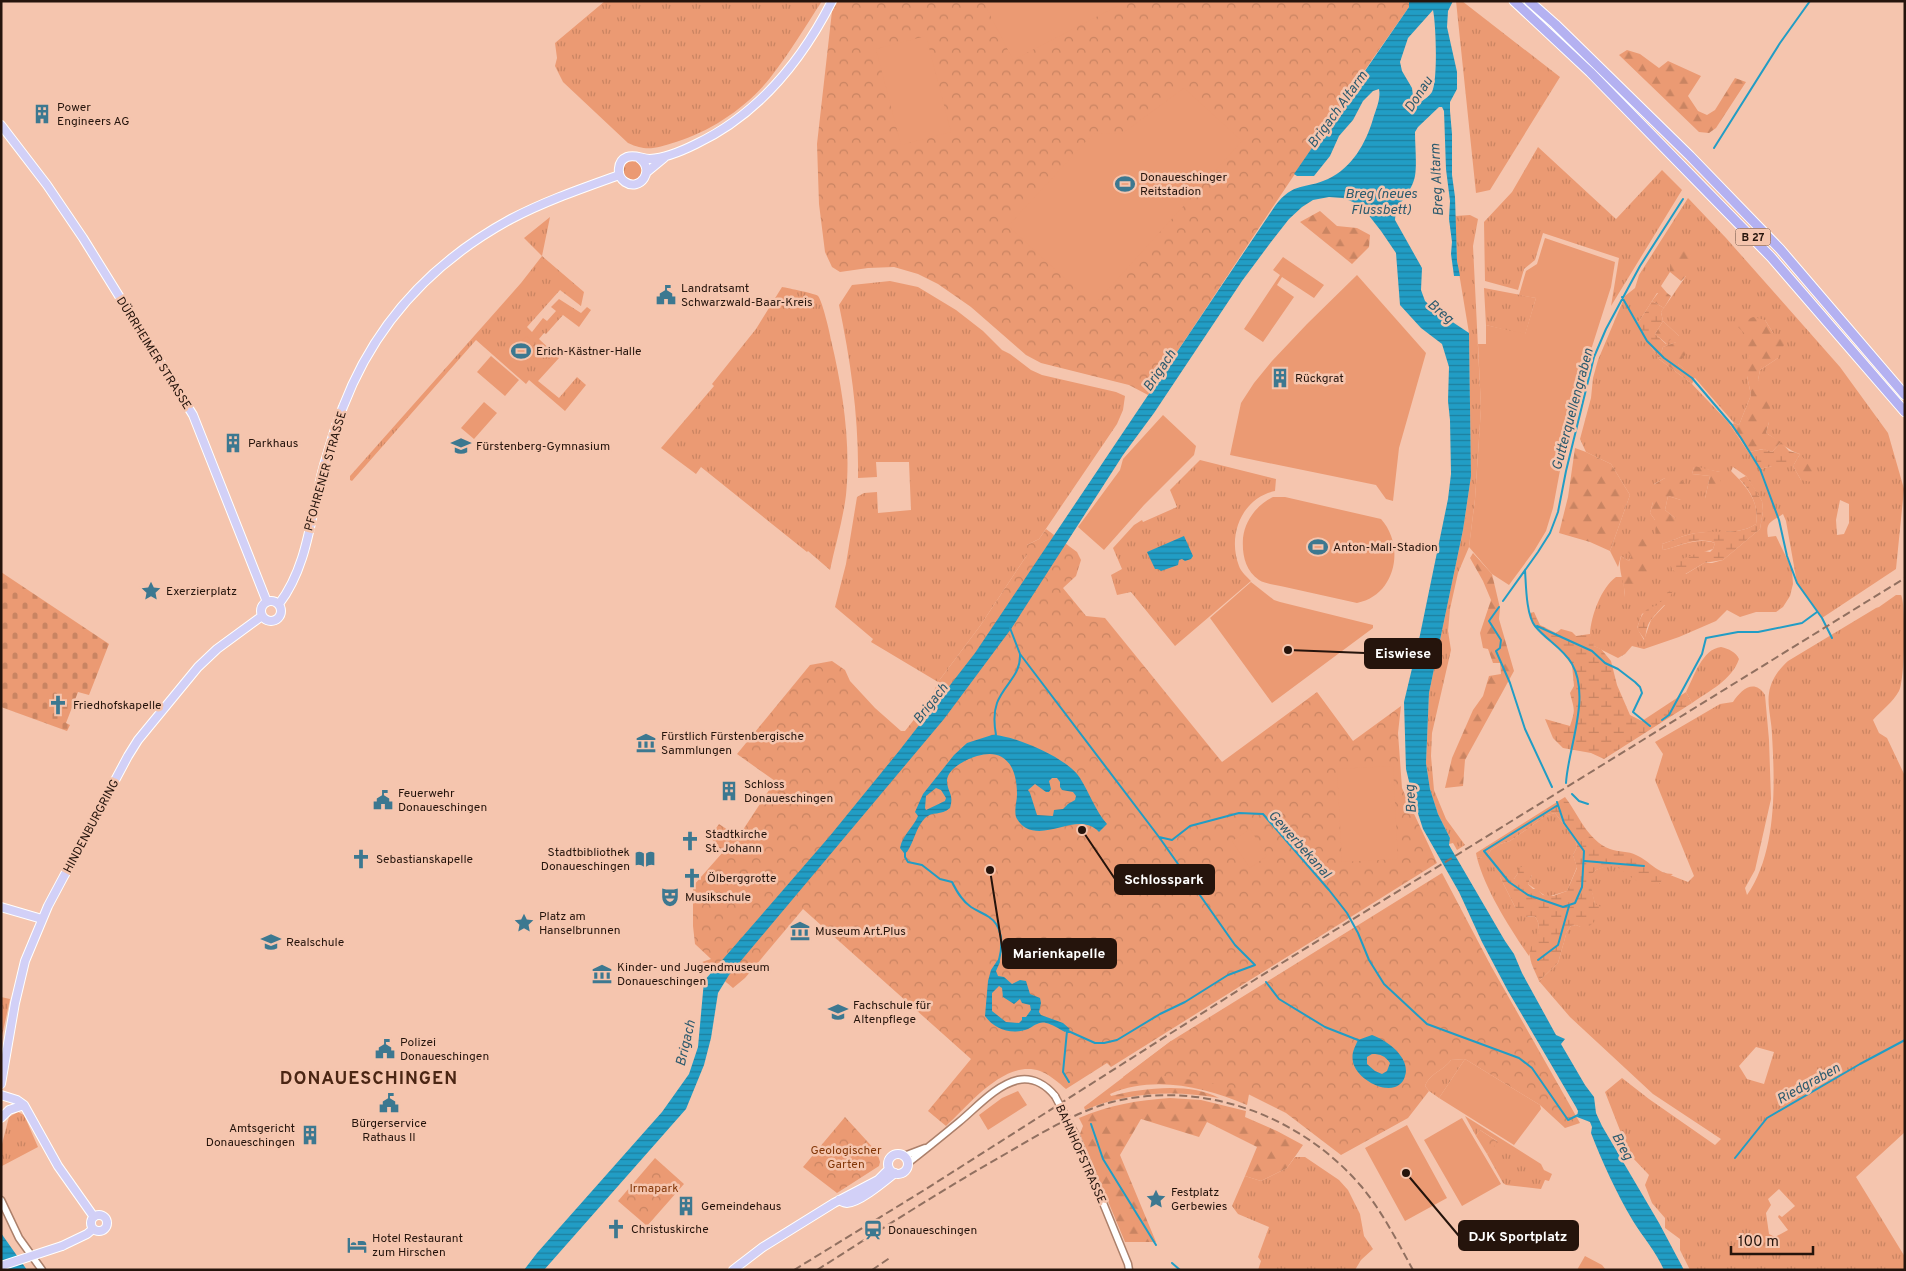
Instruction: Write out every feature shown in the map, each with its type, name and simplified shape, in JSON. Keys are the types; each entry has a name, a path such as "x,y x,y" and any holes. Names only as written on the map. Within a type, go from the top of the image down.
{"highway":[{"name":"B 27","path":"1514,1 1590,72 1710,192 1771,257 1905,412"},
{"name":"B 27","path":"1529,1 1690,156 1780,250 1905,395"}],"main road":[{"path":"668,156 646,159 634,156 626,158 619,166 620,175 625,182 634,184 642,180 647,172 668,156 720,131 744,115 762,100 788,72 801,54 832,1"},
{"name":"DÜRRHEIMER STRASSE","path":"1,125 47,185 193,415 267,602"},
{"path":"639,158 645,164 647,172"},
{"name":"PFOHRENER STRASSE","path":"279,604 294,582 298,570 321,476 342,408 355,378 369,353 398,311 435,271 479,238 540,205 620,175"},
{"path":"274,601 279,604 281,614 277,619 270,621 262,616 262,607 267,602 274,601"},
{"name":"HINDENBURGRING","path":"1,1084 15,1003 25,961 42,919 128,756 138,740 198,667 216,649 262,616"},
{"path":"1,907 42,919"},
{"path":"1,1095 17,1100 24,1105 58,1166 94,1217"},
{"path":"1,1118 9,1110 24,1105"},
{"path":"733,1270 755,1252 837,1202 892,1171 904,1171 906,1160 899,1154 892,1155 888,1161 892,1171"},
{"path":"103,1216 107,1224 105,1229 100,1232 93,1229 90,1223 94,1217 103,1216"},
{"path":"1,1266 62,1246 93,1229"},
{"path":"741,1270 755,1252"}],"street":[{"name":"BAHNHOFSTRASSE","path":"906,1160 930,1145 986,1099 1010,1083 1020,1080 1037,1082 1049,1089 1055,1096 1074,1132 1129,1270"},
{"path":"1,1200 19,1238 42,1270"}],"green space":[{"path":"605,1 822,1 770,78 751,99 715,125 676,142 646,148 628,143 563,82 555,66 557,58 555,43"},
{"path":"837,1 1409,1 1409,7 1148,395 1129,385 1041,363 1026,355 971,307 938,284 918,274 894,267 840,272 832,267 825,252 819,204 817,144 832,11"},
{"path":"983,1 1127,1 1013,60"},
{"path":"1456,1 1462,1 1560,77 1490,190 1476,193"},
{"path":"926,36 951,132 901,145 876,49"},
{"path":"1627,50 1640,54 1659,68 1668,61 1701,76 1688,96 1698,111 1707,115 1715,110 1735,78 1746,82 1716,128 1709,133 1699,132 1619,55"},
{"name":"Donaueschinger Reitstadion","path":"1184,88 1242,141 1094,305 1008,226 1093,134 1123,133"},
{"path":"1538,147 1616,219 1662,170 1682,190 1611,306 1619,258 1543,233 1535,260 1524,269 1518,290 1485,281 1484,222 1512,192"},
{"path":"633,158 643,163 644,175 635,182 624,178 622,167 623,163"},
{"path":"1688,198 1726,238 1840,367 1888,433 1904,489 1896,569 1822,618 1797,583 1786,521 1783,514 1768,525 1767,532 1768,537 1776,536 1792,569 1793,584 1790,596 1783,607 1776,612 1756,612 1740,617 1727,610 1716,621 1679,637 1644,649 1632,646 1625,654 1618,658 1594,646 1590,634 1592,619 1601,595 1616,577 1623,577 1625,597 1631,556 1629,561 1621,556 1618,567 1610,551 1630,495 1611,464 1586,452 1580,439 1591,398 1593,378 1598,360 1625,296 1635,288 1639,275","holes":["1671,258 1686,276 1661,312 1663,321 1679,336 1678,364 1695,378 1734,423 1739,425 1751,395 1747,376 1747,336 1765,320 1773,333 1778,358 1760,370 1758,380 1769,422 1766,433 1800,454 1801,480 1793,466 1772,466 1760,469 1728,422 1692,384 1659,359 1636,323 1640,320 1657,293 1667,293 1661,286 1670,272","1694,467 1720,472 1705,499 1710,476 1692,474","1733,467 1746,476 1762,501 1763,511 1760,529 1723,560 1704,563 1686,574 1672,569 1691,556 1713,549 1715,543 1701,541 1663,550 1662,544 1691,534 1732,532 1756,524 1756,508 1747,488 1731,471","1665,478 1681,500 1668,496 1665,510 1675,518 1655,520 1650,513 1654,484","1840,500 1849,504 1849,523 1844,534 1837,535 1836,520","1665,605 1651,620 1644,640 1637,628 1642,614 1656,606"]},
{"path":"1320,211 1337,226 1357,228 1370,235 1369,247 1352,264 1300,222"},
{"path":"1470,215 1478,219 1473,246 1481,408 1475,499 1469,547 1458,573 1450,609 1448,631 1451,650 1432,733 1431,756 1434,790 1446,819 1465,845 1457,850 1453,843 1449,844 1450,838 1438,814 1430,789 1426,763 1429,693 1463,530 1471,476 1469,333 1457,261 1455,216"},
{"path":"550,217 542,256 524,238"},
{"path":"1545,238 1615,262 1611,287 1590,353 1546,531 1509,585 1492,574 1469,547 1475,499 1481,408 1478,344 1486,344 1486,325 1525,334 1536,298 1519,295 1526,271 1537,264"},
{"path":"1682,248 1696,249 1686,276 1681,281 1670,272 1670,259"},
{"path":"542,256 584,292 581,306 560,290 527,327 532,332 543,318 547,321 556,311 551,307 559,299 581,313 587,307 591,310 579,327 563,315 539,339 559,358 538,381 559,398 577,377 586,385 565,411 529,380 526,384 476,340 352,481 350,480 350,476 521,283"},
{"path":"1283,257 1324,285 1314,298 1282,277 1277,285 1294,297 1263,342 1244,329 1280,275 1273,270"},
{"path":"1357,275 1426,353 1399,448 1393,501 1386,499 1376,485 1230,455 1241,403 1254,383 1307,324"},
{"path":"890,281 918,287 956,310 983,331 1002,350 1031,370 1042,375 1116,392 1125,396 1123,410 1117,424 1039,539 1027,545 1027,555 980,626 938,682 871,642 873,639 835,607 846,564 857,497 864,493 877,492 878,513 911,510 909,462 876,462 877,477 858,478 857,434 853,391 839,305 852,285"},
{"path":"782,287 818,296 828,324 839,378 847,437 847,476 843,514 830,570 701,467 696,474 661,448 714,386 712,384 756,329"},
{"path":"1484,288 1536,298 1525,335 1486,325"},
{"path":"1658,293 1667,293 1671,296 1664,308 1652,301"},
{"path":"1652,301 1664,308 1661,312 1663,321 1655,334 1666,344 1672,338 1676,342 1663,347 1659,359 1636,323"},
{"path":"1753,317 1765,320 1773,333 1785,343 1778,358 1760,370 1758,380 1771,396 1766,433 1781,442 1772,452 1763,449 1749,452 1731,426 1734,423 1739,425 1751,395 1747,376 1747,336 1738,327 1742,322"},
{"path":"1663,321 1679,336 1689,350 1678,364 1695,377 1692,384 1659,359 1663,347 1676,342 1667,344 1655,334"},
{"name":"Erich-Kästner-Halle","path":"526,336 535,343 519,363 510,356"},
{"path":"491,356 519,380 505,396 477,372"},
{"path":"484,402 497,413 474,439 461,428"},
{"path":"1163,415 1196,446 1194,455 1144,505 1104,550 1078,527 1120,470 1123,459"},
{"path":"1781,442 1789,451 1800,454 1793,466 1772,466 1760,469 1749,452 1764,449 1772,452"},
{"path":"1575,448 1611,464 1630,495 1610,551 1590,542 1559,533 1568,497"},
{"path":"1800,454 1817,475 1812,482 1801,480 1793,466"},
{"path":"1200,460 1276,479 1275,491 1263,495 1254,501 1246,510 1236,530 1236,554 1239,566 1251,581 1175,646 1131,592 1117,595 1111,575 1122,569 1113,548 1134,525 1142,520 1143,522 1177,507 1170,490"},
{"path":"1694,466 1720,472 1721,493 1713,501 1705,499 1710,476 1692,474"},
{"path":"1746,476 1762,501 1763,511 1760,529 1723,560 1704,563 1682,576 1677,573 1671,566 1677,561 1703,551 1710,552 1715,543 1695,541 1663,550 1662,544 1699,532 1741,530 1756,524 1757,518 1753,499 1739,479"},
{"path":"1665,478 1680,479 1685,484 1681,500 1668,496 1665,510 1680,522 1671,534 1656,538 1655,520 1650,513 1653,502 1653,485"},
{"name":"Anton-Mall-Stadion","path":"1273,497 1285,497 1381,519 1389,530 1394,556 1393,569 1388,581 1380,591 1370,599 1357,603 1268,583 1254,576 1245,562 1244,531 1249,519 1257,509"},
{"path":"1046,529 1077,552 1081,560 1076,576 1063,588 1086,616 1105,618 1222,762 1317,692 1353,741 1401,706 1398,733 1402,788 1437,863 1111,1067 1107,1063 1066,1089 1050,1076 1040,1071 1027,1069 1014,1071 1001,1077 989,1086 946,1126 928,1111 971,1059 803,909 745,978 733,988 702,962 711,959 695,944 693,886 723,852 710,837 719,824 731,832 737,839 775,781 737,754 810,665 832,661 845,670 850,681 875,708 901,731 905,731 931,698 938,682 980,626 1027,555 1027,545 1039,539"},
{"path":"1634,537 1651,540 1651,558 1645,576 1631,596 1625,598 1620,561 1621,556 1629,561 1631,556 1623,545"},
{"path":"1473,553 1492,574 1500,608 1499,619 1514,671 1465,760 1463,786 1445,788 1452,758 1473,710 1483,696 1489,676 1501,674 1500,663 1493,663 1488,649 1483,648 1480,633 1491,600 1470,558"},
{"path":"1,572 109,644 89,695 78,692 66,723 70,725 67,731 1,707"},
{"path":"1251,582 1274,600 1373,625 1373,628 1272,703 1210,618"},
{"path":"1672,588 1669,599 1649,622 1645,640 1637,629 1641,617 1648,608 1656,606"},
{"path":"1896,595 1901,595 1903,601 1904,658 1901,684 1894,699 1873,720 1879,733 1887,738 1905,776 1905,1132 1856,1177 1905,1257 1905,1270 1690,1270 1680,1250 1680,1239 1665,1228 1665,1218 1652,1203 1645,1185 1649,1175 1632,1157 1605,1092 1622,1078 1715,1145 1721,1139 1653,1094 1570,1017 1539,981 1558,963 1567,931 1571,926 1581,927 1595,904 1588,877 1596,870 1613,863 1658,884 1670,875 1688,882 1694,876 1655,780 1663,754 1655,742 1720,704 1733,702 1744,690 1756,687 1765,695 1771,799 1755,870 1745,888 1747,895 1757,878 1764,859 1772,818 1774,775 1769,698 1770,688 1774,679 1788,661","holes":["1756,1047 1774,1052 1764,1084 1747,1079 1739,1066","1779,1189 1795,1206 1782,1217 1779,1215 1778,1217 1788,1230 1775,1237 1769,1234 1766,1213 1771,1205 1768,1199"]},
{"path":"1534,612 1540,625 1556,633 1561,629 1572,632 1576,636 1590,634 1594,646 1601,649 1611,661 1617,685 1630,715 1642,721 1686,692 1692,703 1604,759 1591,753 1563,748 1553,738 1545,719 1570,726 1574,712 1570,693 1574,686 1572,665 1560,649 1533,625 1530,613"},
{"path":"1721,647 1736,654 1739,659 1736,666 1726,679 1692,703 1686,692 1699,665 1709,653"},
{"path":"1393,766 1398,859 1342,862 1337,769"},
{"path":"1565,797 1589,833 1602,845 1613,850 1633,854 1662,872 1673,874 1654,887 1635,880 1613,864 1596,870 1589,877 1595,904 1601,907 1597,918 1585,929 1576,925 1571,926 1567,931 1558,963 1539,981 1530,957 1531,946 1538,931 1537,921 1534,916 1523,917 1515,907 1500,877 1506,873 1514,879 1518,873 1518,868 1525,866 1531,870 1532,875 1528,884 1543,895 1553,896 1567,891 1577,868 1573,855 1577,847 1575,839 1555,813 1547,815 1510,841 1500,844 1491,850 1488,855 1498,867 1498,871 1495,871 1481,857 1477,858 1476,853"},
{"path":"1555,813 1575,839 1577,847 1573,855 1577,867 1567,891 1547,897 1528,884 1532,875 1518,873 1514,879 1500,877 1515,907 1528,917 1534,916 1537,920 1537,935 1529,956 1492,896 1477,858 1481,857 1498,867 1488,855 1491,850 1500,844 1510,841 1547,815"},
{"path":"1250,829 1267,856 1250,868 1232,841"},
{"path":"742,873 755,887 749,894 735,880"},
{"path":"1442,873 1491,966 1580,1123 1565,1128 1540,1105 1465,1059 1451,1060 1427,1082 1425,1086 1429,1091 1408,1118 1341,1155 1286,1113 1244,1092 1207,1082 1163,1076 1128,1082 1123,1077 1171,1041"},
{"path":"1,997 10,999 1,1041"},
{"path":"1171,1041 1250,1089 1247,1105 1214,1093 1161,1084 1127,1088 1110,1094 1111,1096 1151,1089 1180,1088 1208,1093 1219,1098 1185,1094 1151,1094 1117,1099 1085,1110 1084,1107"},
{"path":"1465,1059 1439,1098 1425,1086 1433,1075 1451,1060"},
{"path":"1465,1059 1540,1105 1541,1109 1514,1145 1439,1098"},
{"path":"1018,1091 1027,1105 988,1130 979,1115 1002,1098"},
{"path":"1170,1098 1201,1100 1246,1111 1245,1117 1303,1145 1287,1168 1261,1181 1245,1176 1257,1147 1207,1122 1199,1137 1141,1119 1120,1155 1156,1242 1125,1242 1080,1134 1083,1126 1079,1118 1124,1104"},
{"path":"18,1112 24,1115 38,1147 2,1166 2,1144 9,1117"},
{"path":"1465,1116 1541,1164 1544,1170 1552,1174 1549,1181 1545,1180 1541,1189 1506,1185 1503,1183 1487,1154 1497,1141 1480,1130 1476,1136"},
{"name":"Geologischer Garten","path":"845,1117 877,1152 880,1162 879,1166 837,1193 803,1167"},
{"path":"1462,1118 1501,1184 1462,1206 1424,1140"},
{"path":"1407,1125 1447,1198 1405,1221 1365,1148"},
{"path":"1480,1130 1498,1142 1487,1154 1476,1136"},
{"path":"1295,1157 1305,1157 1339,1180 1348,1190 1360,1214 1364,1236 1373,1249 1361,1260 1355,1270 1258,1270 1261,1261 1258,1257 1269,1227 1238,1214 1232,1206 1245,1176 1261,1181 1287,1168"},
{"name":"Irmapark","path":"655,1158 684,1184 647,1226 618,1201"},
{"path":"1585,1256 1602,1265 1606,1270 1577,1270"}],"water":[{"name":"Breg (neues Flussbett)","path":"1409,1 1453,1 1448,11 1447,27 1457,72 1457,89 1450,102 1450,111 1457,261 1460,276 1454,276 1451,254 1450,201 1446,169 1444,111 1442,107 1439,107 1415,132 1415,176 1411,188 1398,208 1395,220 1422,268 1421,290 1425,301 1436,311 1469,333 1471,476 1463,530 1429,693 1426,763 1430,789 1438,814 1450,838 1449,845 1514,954 1522,973 1556,1035 1565,1039 1561,1044 1594,1097 1596,1113 1602,1126 1659,1223 1684,1270 1664,1270 1633,1221 1615,1189 1600,1156 1591,1133 1592,1127 1590,1122 1577,1117 1578,1111 1576,1107 1508,991 1482,942 1459,892 1423,829 1406,769 1404,702 1448,499 1451,474 1448,401 1449,367 1442,344 1421,328 1400,305 1396,253 1381,231 1367,213 1353,202 1343,198 1329,197 1313,200 1302,207 1289,219 1271,242 1242,281 1154,413 1123,455 1011,629 944,719 729,975 718,993 711,1038 704,1065 686,1109 544,1270 524,1270 662,1112 689,1074 698,1047 704,981 829,837 975,653 1275,206 1294,189 1320,182 1337,174 1357,154 1370,128 1379,100 1379,89 1373,91 1363,101 1353,120 1339,136 1330,156 1314,176 1297,176 1294,174 1409,7","holes":["1433,10 1436,39 1434,86 1429,96 1414,104 1412,88 1402,71 1400,62 1408,38"]},
{"path":"1184,536 1193,556 1191,559 1179,560 1178,565 1161,571 1155,569 1147,552"},
{"path":"992,735 1002,736 1026,743 1053,756 1074,770 1107,824 1099,832 1091,826 1082,824 1044,831 1026,828 1016,817 1017,797 1015,776 1012,768 1002,757 995,754 987,754 977,756 953,769 947,782 951,797 950,808 925,818 919,826 907,852 904,853 900,848 901,843 918,816 915,812 923,794 954,755 967,743","holes":["1052,778 1057,778 1062,790 1073,792 1076,796 1075,800 1063,809 1054,810 1053,816 1037,815 1028,790 1035,784 1049,792 1051,789 1049,781","936,788 941,790 946,798 945,801 926,810 926,796"]},
{"path":"999,958 1000,962 996,971 998,976 1004,977 1012,984 1020,980 1026,981 1030,994 1040,998 1039,1012 1041,1015 1063,1023 1070,1029 1065,1032 1051,1024 1039,1023 1022,1031 1010,1031 994,1025 985,1016 988,981 991,970","holes":["999,986 1002,988 1003,997 1014,1004 1020,999 1022,1003 1030,1005 1031,1010 1026,1017 1022,1017 1019,1023 1006,1022 992,1011 992,993"]},
{"path":"1372,1035 1391,1045 1401,1056 1406,1069 1402,1083 1389,1088 1376,1085 1364,1078 1355,1068 1353,1062 1353,1053 1358,1040","holes":["1375,1054 1382,1056 1390,1063 1387,1071 1382,1074 1367,1064 1367,1057"]},
{"path":"1,1233 27,1270 9,1270 1,1258"}],"waterway":[{"name":"Gutterquellengraben","path":"1714,148 1780,43 1810,1"},
{"name":"Gutterquellengraben","path":"1503,601 1550,533 1558,512 1594,357 1606,329 1640,266 1683,199"},
{"path":"1622,297 1647,341 1664,358 1692,378 1741,438 1760,469 1779,520 1787,556 1797,583 1822,618 1832,638"},
{"path":"1525,570 1527,599 1532,621 1539,631 1568,658 1577,677 1579,707 1566,783"},
{"path":"1499,607 1489,621 1501,640 1500,648 1496,651 1510,683 1525,729 1552,787"},
{"path":"1662,720 1669,715 1702,654 1706,638 1738,632 1758,632 1802,623 1817,612"},
{"path":"1537,626 1592,651 1605,663 1618,669 1635,682 1640,687 1642,693 1633,712 1650,726"},
{"name":"Gewerbekanal","path":"1010,628 1020,654 1159,837 1172,840 1190,826 1239,813 1263,814 1347,913 1369,960 1384,984 1427,1024 1519,1058 1532,1068 1568,1120 1578,1115"},
{"path":"994,736 996,735 994,719 997,703 1018,668 1020,654"},
{"path":"1572,794 1579,801 1588,804"},
{"path":"1557,802 1564,823 1584,851 1582,887 1575,903 1563,907 1528,895 1509,882 1484,851 1558,805"},
{"path":"1066,1030 1095,1043 1117,1040 1160,1014 1185,1002 1228,975 1255,965 1235,945 1159,837"},
{"path":"905,851 905,857 908,862 922,865 940,879 952,882 965,902 994,921 1001,936 999,960"},
{"path":"1585,861 1644,866"},
{"path":"1538,960 1558,945 1569,906"},
{"path":"1266,982 1279,999 1325,1027 1358,1040"},
{"path":"1067,1031 1063,1072 1069,1082"},
{"name":"Riedgraben","path":"1735,1158 1767,1118 1905,1040"},
{"path":"1091,1124 1103,1159 1156,1245"},
{"path":"1172,1263 1180,1270"}],"railway":[{"path":"794,1270 926,1189 1256,979 1905,578"},
{"path":"817,1270 911,1210 1058,1124 1098,1106 1146,1096 1181,1096 1215,1100 1248,1109 1280,1123 1310,1140 1337,1161 1369,1196 1413,1270"},
{"path":"872,1270 891,1257"}],"place":[{"name":"Power Engineers AG","path":"42,114"},
{"name":"Donaueschinger Reitstadion","path":"1125,184"},
{"name":"Landratsamt Schwarzwald-Baar-Kreis","path":"666,295"},
{"name":"Erich-Kästner-Halle","path":"521,351"},
{"name":"Rückgrat","path":"1280,378"},
{"name":"Parkhaus","path":"233,443"},
{"name":"Fürstenberg-Gymnasium","path":"461,446"},
{"name":"Anton-Mall-Stadion","path":"1318,547"},
{"name":"Exerzierplatz","path":"151,591"},
{"name":"Eiswiese","path":"1288,650"},
{"name":"Friedhofskapelle","path":"58,705"},
{"name":"Fürstlich Fürstenbergische Sammlungen","path":"646,743"},
{"name":"Schloss Donaueschingen","path":"729,791"},
{"name":"Feuerwehr Donaueschingen","path":"383,800"},
{"name":"Schlosspark","path":"1082,830"},
{"name":"Stadtkirche St. Johann","path":"690,841"},
{"name":"Sebastianskapelle","path":"361,859"},
{"name":"Stadtbibliothek Donaueschingen","path":"645,859"},
{"name":"Marienkapelle","path":"990,870"},
{"name":"Ölberggrotte","path":"692,878"},
{"name":"Musikschule","path":"670,897"},
{"name":"Platz am Hanselbrunnen","path":"524,923"},
{"name":"Museum Art.Plus","path":"800,931"},
{"name":"Realschule","path":"271,942"},
{"name":"Kinder- und Jugendmuseum Donaueschingen","path":"602,974"},
{"name":"Fachschule für Altenpflege","path":"838,1012"},
{"name":"Polizei Donaueschingen","path":"385,1049"},
{"name":"Bürgerservice Rathaus II","path":"389,1103"},
{"name":"Amtsgericht Donaueschingen","path":"310,1135"},
{"name":"DJK Sportplatz","path":"1406,1173"},
{"name":"Festplatz Gerbewies","path":"1156,1199"},
{"name":"Gemeindehaus","path":"686,1206"},
{"name":"Christuskirche","path":"616,1229"},
{"name":"Donaueschingen","path":"873,1230"},
{"name":"Hotel Restaurant zum Hirschen","path":"357,1245"}],"district":[{"name":"DONAUESCHINGEN","path":"369,1078"}],"water label":[{"name":"Donau","path":"1418,94"},
{"name":"Brigach Altarm","path":"1337,109"},
{"name":"Breg Altarm","path":"1436,180"},
{"name":"Breg","path":"1441,311"},
{"name":"Brigach","path":"1159,370"},
{"name":"Brigach","path":"930,703"},
{"name":"Breg","path":"1410,799"},
{"name":"Brigach","path":"685,1043"},
{"name":"Breg","path":"1623,1146"}]}
